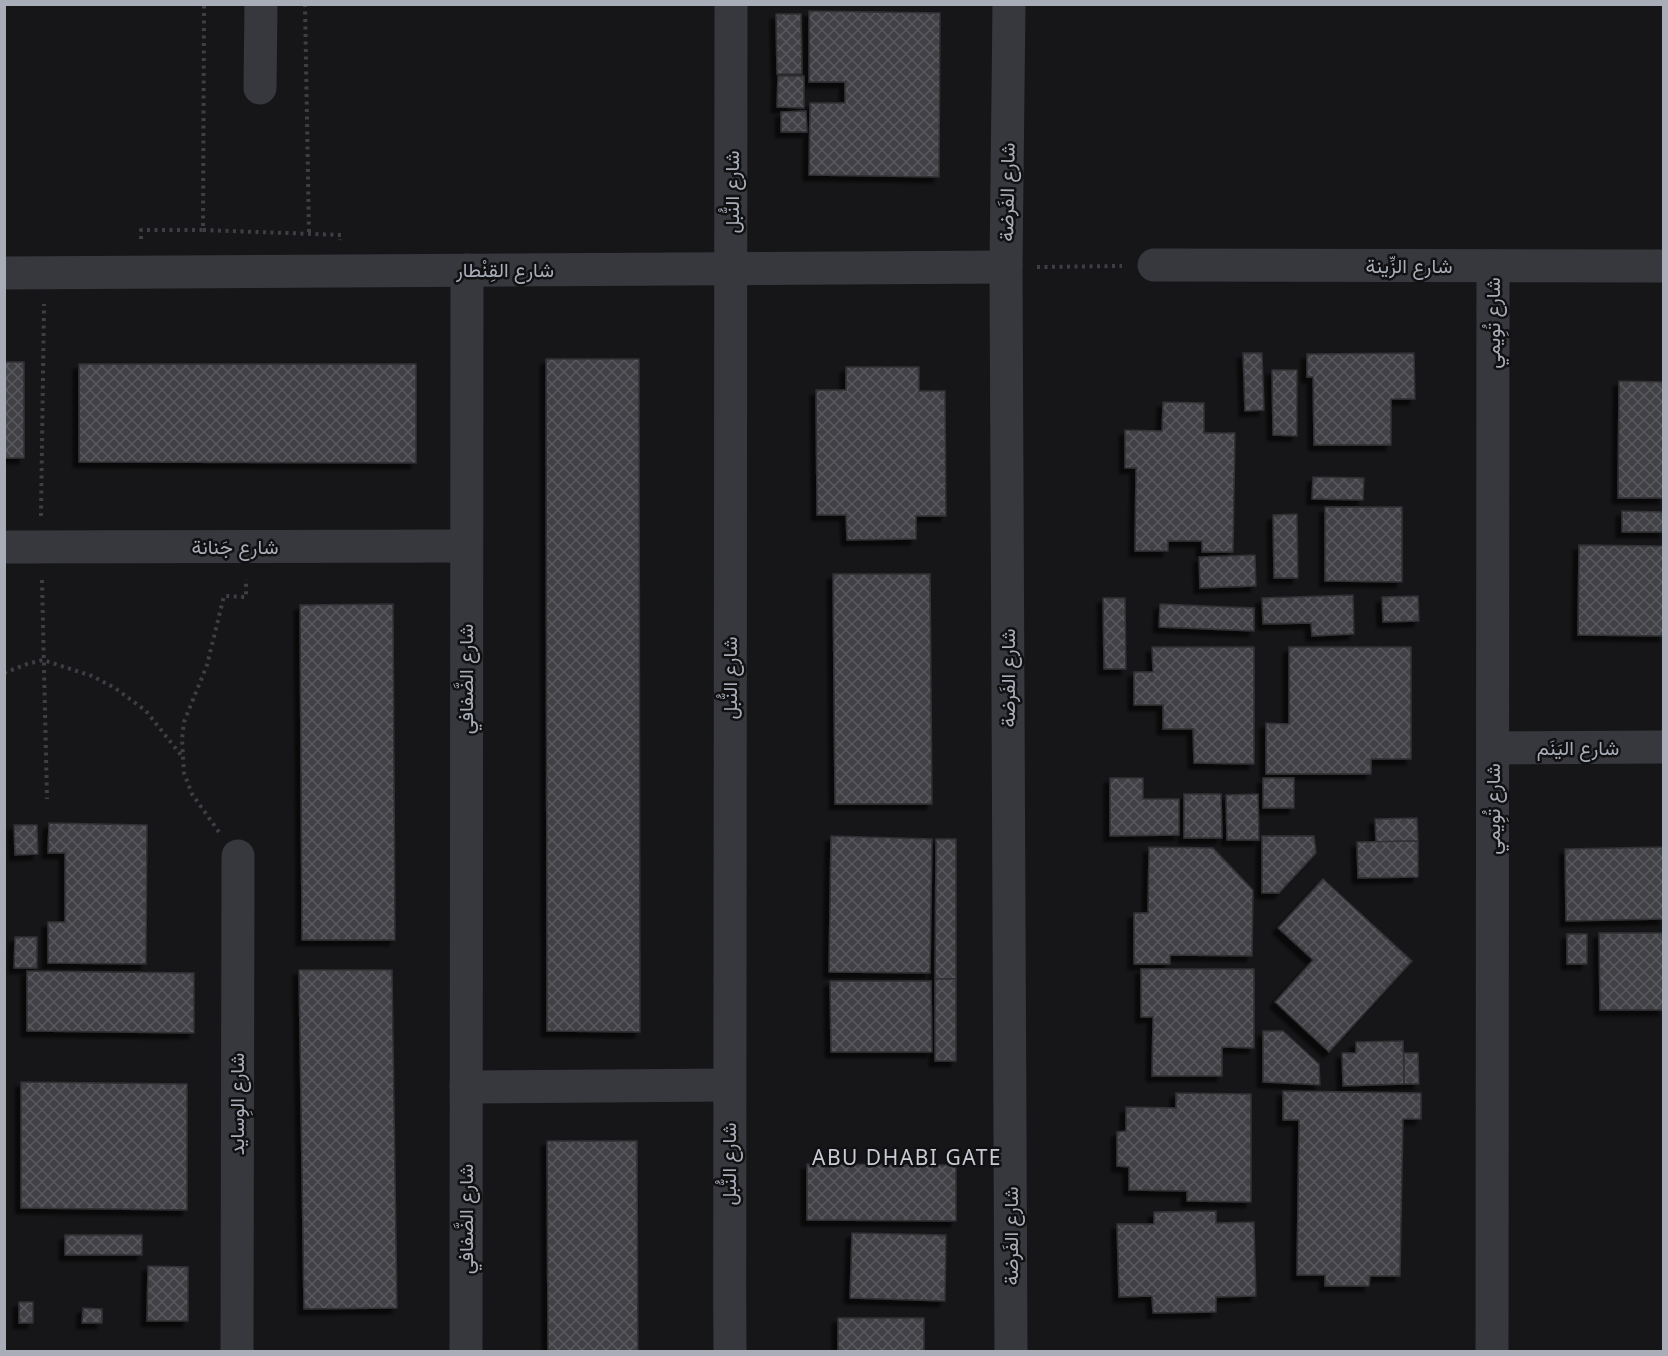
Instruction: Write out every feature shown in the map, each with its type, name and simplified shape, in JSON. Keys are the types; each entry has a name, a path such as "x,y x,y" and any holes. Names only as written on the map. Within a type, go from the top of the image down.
{"street":[{"path":"260,88 261,4"},
{"name":"شارع النُّبل","path":"730,1352 728,1085 731,4"},
{"name":"شارع الفَرضة","path":"1009,4 1006,267 1011,1352"},
{"name":"شارع الزِّينة","path":"1154,265 1664,266"},
{"name":"شارع تُوِيمي","path":"1492,1352 1493,266"},
{"name":"شارع القِنْطار","path":"4,273 1006,267"},
{"name":"شارع الضَّفافي","path":"466,1352 467,270"},
{"name":"شارع جَنانة","path":"4,547 466,546"},
{"name":"شارع اليَنَم","path":"1493,748 1664,747"},
{"name":"شارع الوِسايد","path":"237,1352 238,856"},
{"path":"466,1087 728,1085"}],"path":[{"path":"143,272 141,230 203,230 204,4"},
{"path":"305,4 309,234"},
{"path":"1006,267 1154,265"},
{"path":"238,856 192,794 184,773 182,739 184,722 207,665 224,596 246,597 245,547"},
{"path":"4,673 44,660 92,676 115,688 146,711 182,756"}],"building":[{"path":"809,11 940,13 939,177 809,175 810,103 845,103 845,82 809,82"},
{"path":"776,14 801,14 802,74 777,74"},
{"path":"778,76 804,76 804,108 777,107"},
{"path":"806,111 807,132 781,132 781,112"},
{"path":"1243,353 1262,353 1264,410 1245,411"},
{"path":"1414,353 1415,399 1391,399 1391,445 1314,445 1313,377 1307,377 1307,354"},
{"path":"546,359 639,359 640,1032 547,1031"},
{"path":"4,362 24,362 24,458 4,458"},
{"path":"79,364 416,364 416,463 79,462"},
{"path":"846,367 919,367 919,391 945,391 946,516 916,516 916,539 847,540 846,515 817,515 816,390 846,390"},
{"path":"1272,370 1297,370 1297,436 1273,435"},
{"path":"1619,381 1664,382 1664,498 1618,498"},
{"path":"1163,402 1204,403 1204,433 1235,433 1233,552 1202,552 1202,541 1168,541 1168,551 1135,551 1136,468 1125,468 1125,430 1162,431"},
{"path":"1313,477 1364,478 1363,500 1312,499"},
{"path":"1325,507 1402,507 1402,582 1325,581"},
{"path":"1622,511 1664,512 1664,532 1622,532"},
{"path":"1297,514 1298,578 1274,578 1273,515"},
{"path":"1579,545 1664,546 1664,636 1578,635"},
{"path":"1255,555 1256,586 1200,588 1199,557"},
{"path":"833,574 930,574 932,804 835,804"},
{"path":"1353,595 1354,634 1312,636 1311,623 1263,624 1262,598"},
{"path":"1418,596 1419,621 1383,622 1382,597"},
{"path":"1103,598 1125,598 1126,669 1104,669"},
{"path":"393,604 395,940 302,940 300,605"},
{"path":"1160,604 1254,608 1254,631 1159,627"},
{"path":"1152,647 1254,647 1254,764 1194,763 1193,729 1163,729 1163,705 1134,705 1134,672 1153,672"},
{"path":"1289,647 1411,647 1411,759 1371,759 1371,774 1266,774 1266,723 1289,724"},
{"path":"1110,778 1143,778 1143,799 1179,799 1179,835 1110,836"},
{"path":"1263,778 1294,778 1294,808 1263,808"},
{"path":"1184,794 1221,794 1222,838 1184,838"},
{"path":"1258,794 1259,840 1227,840 1226,795"},
{"path":"1417,818 1418,841 1376,842 1375,819"},
{"path":"49,823 147,825 146,964 48,963 48,922 65,922 65,853 48,853"},
{"path":"14,825 37,825 38,854 15,855"},
{"path":"831,836 932,839 930,973 829,972"},
{"path":"1262,836 1314,836 1316,853 1279,893 1262,893"},
{"path":"936,839 956,839 956,979 935,979"},
{"path":"1418,841 1418,877 1358,878 1357,842"},
{"path":"1149,847 1213,848 1253,890 1252,956 1170,955 1170,964 1134,964 1134,913 1148,913"},
{"path":"1664,847 1664,919 1566,921 1565,849"},
{"path":"1323,879 1412,961 1329,1052 1275,1002 1313,960 1278,928"},
{"path":"1599,933 1664,933 1664,1010 1600,1010"},
{"path":"1567,934 1587,934 1587,964 1567,964"},
{"path":"15,937 37,937 37,968 14,968"},
{"path":"1141,969 1254,969 1254,1048 1222,1047 1222,1076 1152,1076 1153,1017 1141,1017"},
{"path":"299,970 392,970 397,1308 304,1309"},
{"path":"27,971 194,973 194,1033 27,1031"},
{"path":"935,979 956,979 956,1061 935,1061"},
{"path":"830,981 931,981 932,1052 831,1052"},
{"path":"1263,1031 1283,1031 1319,1064 1320,1085 1263,1082"},
{"path":"1403,1041 1404,1084 1343,1086 1342,1053 1356,1053 1356,1042"},
{"path":"1404,1053 1418,1053 1419,1084 1404,1084"},
{"path":"21,1082 187,1084 187,1210 21,1208"},
{"path":"1283,1091 1421,1093 1421,1119 1403,1119 1400,1276 1370,1276 1369,1286 1325,1286 1325,1275 1297,1275 1299,1120 1283,1120"},
{"path":"1176,1093 1251,1094 1251,1202 1187,1201 1187,1191 1129,1190 1129,1167 1117,1166 1117,1132 1126,1131 1126,1107 1176,1108"},
{"path":"547,1141 637,1141 638,1352 548,1352"},
{"path":"807,1164 956,1165 956,1221 807,1220"},
{"path":"1216,1211 1216,1223 1254,1222 1256,1296 1216,1297 1216,1312 1153,1313 1152,1296 1119,1297 1117,1224 1154,1224 1154,1212"},
{"path":"852,1233 946,1235 945,1301 850,1298"},
{"path":"65,1235 142,1235 142,1255 65,1255"},
{"path":"148,1266 188,1267 188,1321 147,1321"},
{"path":"19,1302 33,1302 33,1323 19,1323"},
{"path":"83,1308 102,1309 102,1323 82,1323"},
{"path":"838,1318 924,1318 924,1352 838,1352"}],"district":[{"name":"ABU DHABI GATE","path":"907,1158"}]}
